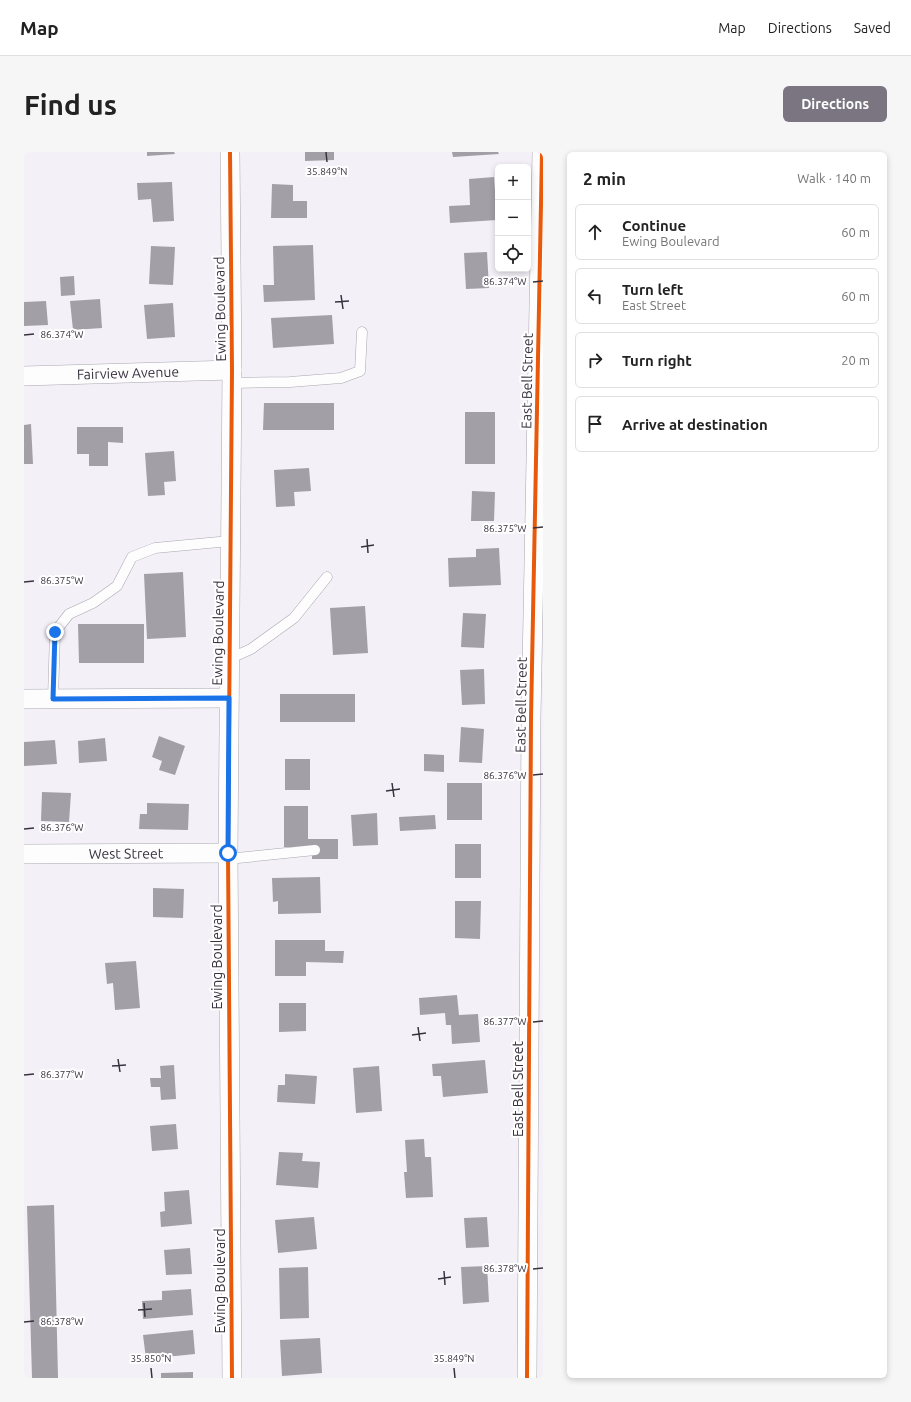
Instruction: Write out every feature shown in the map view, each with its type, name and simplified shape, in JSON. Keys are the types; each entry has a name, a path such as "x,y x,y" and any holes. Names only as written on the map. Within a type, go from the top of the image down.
{"street":[{"name":"Ewing Boulevard","path":"230,152 232,377 228,856 232,1378"},
{"name":"East Bell Street","path":"527,1378 536,1162 532,718 542,152"},
{"name":"Fairview Avenue","path":"24,376 232,377"},
{"path":"24,700 229,698"},
{"name":"West Street","path":"24,854 228,856"}],"lane":[{"path":"232,377 290,382 341,378 360,371 362,332"},
{"path":"53,699 55,632 69,614 94,603 117,586 132,557 155,548 230,541"},
{"path":"229,659 251,649 294,618 326,577"},
{"path":"228,856 315,850"}],"building":[{"path":"147,152 174,152 175,154 147,156"},
{"path":"305,152 334,152 334,160 305,161"},
{"path":"452,152 498,152 499,154 453,157"},
{"path":"494,177 495,220 450,223 449,206 470,205 469,179"},
{"path":"172,182 174,221 153,222 151,199 138,200 137,183"},
{"path":"272,184 293,185 293,201 307,201 307,218 271,218"},
{"path":"313,245 315,300 264,302 263,285 274,285 273,246"},
{"path":"151,246 175,247 173,285 149,284"},
{"path":"487,252 489,288 466,289 464,253"},
{"path":"74,276 75,295 61,296 60,277"},
{"path":"100,299 102,328 73,330 70,301"},
{"path":"46,301 48,325 24,326 24,302"},
{"path":"173,303 175,337 147,339 144,305"},
{"path":"332,315 334,344 273,348 271,318"},
{"path":"264,403 334,403 334,430 263,430"},
{"path":"465,412 495,412 495,464 465,464"},
{"path":"31,424 33,464 24,464 24,425"},
{"path":"77,427 123,427 123,443 108,442 108,466 89,466 89,454 77,454"},
{"path":"174,451 176,481 164,482 165,495 148,496 145,453"},
{"path":"309,468 311,491 294,492 295,506 276,507 274,470"},
{"path":"472,491 495,492 494,521 471,521"},
{"path":"499,548 501,585 449,587 448,558 476,557 476,549"},
{"path":"183,572 186,637 147,639 144,574"},
{"path":"365,606 368,653 333,655 330,608"},
{"path":"463,613 486,614 484,648 461,647"},
{"path":"78,624 144,624 144,663 79,663"},
{"path":"484,669 485,704 462,705 460,670"},
{"path":"280,694 355,694 355,722 280,722"},
{"path":"461,727 484,729 482,763 459,762"},
{"path":"159,736 185,746 175,775 159,770 162,761 152,757"},
{"path":"105,738 107,761 79,763 78,741"},
{"path":"55,740 57,764 24,766 24,742"},
{"path":"424,754 444,755 444,772 424,771"},
{"path":"285,759 310,759 310,790 285,790"},
{"path":"447,783 482,783 482,820 447,820"},
{"path":"42,792 71,793 69,822 41,821"},
{"path":"147,803 189,804 188,830 139,829 140,814 147,814"},
{"path":"284,806 308,806 308,839 338,839 338,859 312,859 312,847 284,847"},
{"path":"377,813 378,845 353,846 351,815"},
{"path":"435,815 436,829 400,831 399,817"},
{"path":"455,844 481,844 481,878 455,878"},
{"path":"320,877 321,913 278,914 278,901 273,902 272,878"},
{"path":"153,888 184,889 183,918 153,917"},
{"path":"455,901 481,901 480,939 455,938"},
{"path":"275,940 325,940 325,951 344,951 343,963 306,962 306,976 275,976"},
{"path":"136,961 140,1008 115,1010 113,983 107,984 105,963"},
{"path":"457,995 459,1015 478,1014 480,1042 452,1044 451,1025 446,1025 445,1013 420,1015 419,998"},
{"path":"279,1003 306,1003 306,1031 279,1032"},
{"path":"485,1060 488,1093 443,1097 441,1076 433,1076 432,1064"},
{"path":"174,1065 176,1099 161,1100 160,1087 151,1087 150,1078 161,1078 160,1066"},
{"path":"379,1066 382,1111 356,1113 353,1068"},
{"path":"285,1074 317,1076 315,1104 277,1102 278,1085 285,1085"},
{"path":"176,1124 178,1149 152,1151 150,1126"},
{"path":"424,1139 425,1157 431,1157 433,1197 406,1198 404,1172 407,1172 405,1140"},
{"path":"279,1152 303,1153 302,1161 320,1162 318,1188 276,1185"},
{"path":"189,1190 192,1224 161,1227 160,1212 165,1211 164,1192"},
{"path":"54,1205 58,1378 32,1378 27,1206"},
{"path":"314,1217 317,1249 278,1253 275,1220"},
{"path":"487,1217 489,1247 466,1248 464,1218"},
{"path":"190,1248 192,1274 166,1275 164,1250"},
{"path":"487,1266 489,1302 463,1304 461,1267"},
{"path":"308,1267 309,1318 280,1319 279,1268"},
{"path":"191,1289 193,1315 143,1319 142,1301 162,1300 162,1291"},
{"path":"193,1330 195,1354 146,1359 143,1335"},
{"path":"320,1338 322,1373 282,1376 280,1340"},
{"path":"193,1372 193,1378 161,1378 161,1373"}],"cycle path":[{"path":"230,152 232,370 228,853 232,1378"},
{"path":"527,1378 531,718 542,152"}],"route":[{"path":"55,632 53,699 229,698 228,853"}]}
